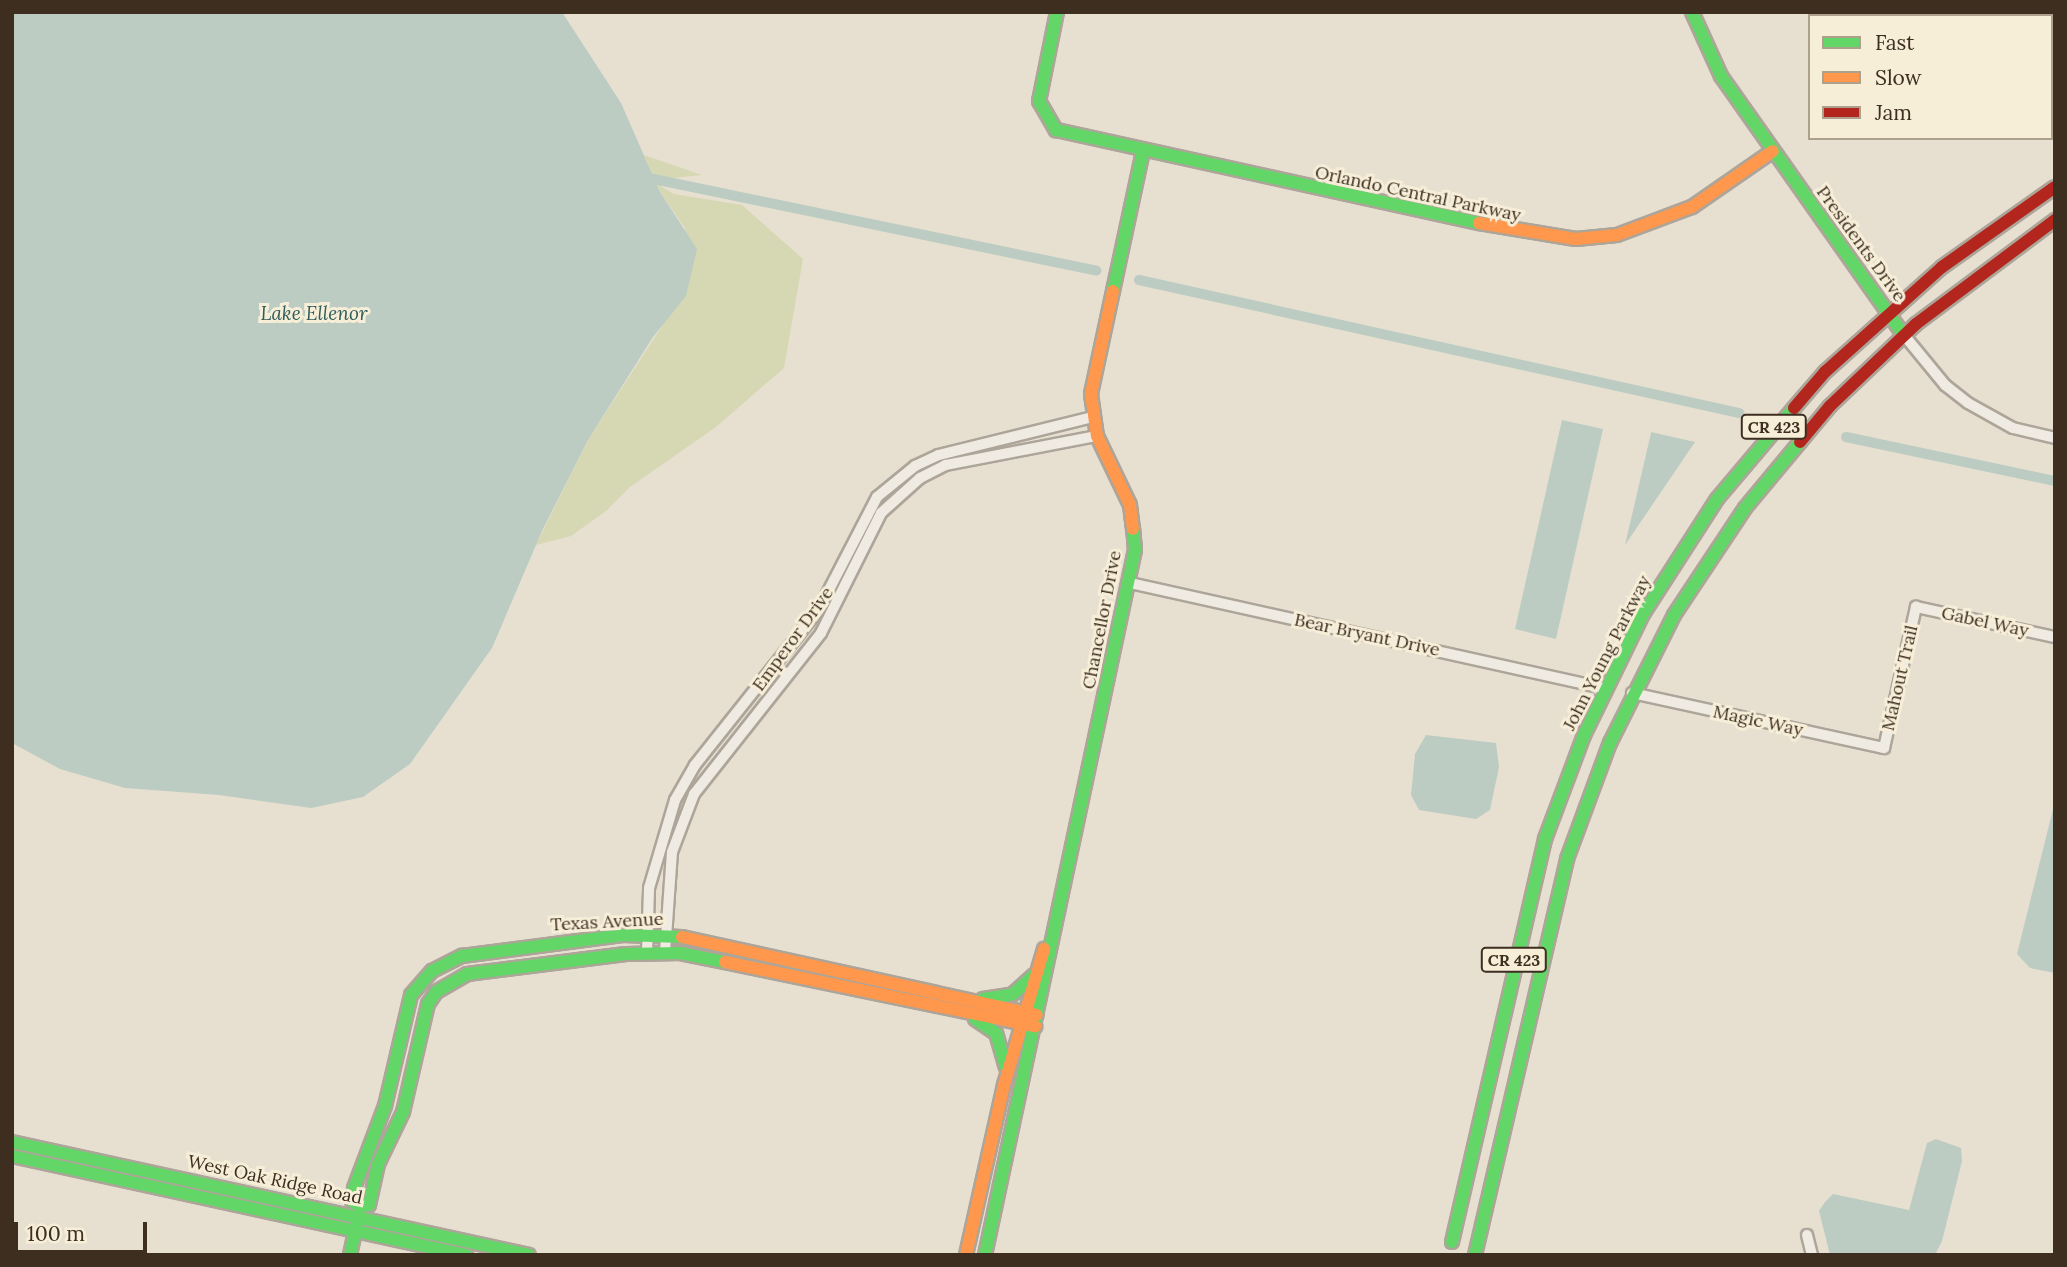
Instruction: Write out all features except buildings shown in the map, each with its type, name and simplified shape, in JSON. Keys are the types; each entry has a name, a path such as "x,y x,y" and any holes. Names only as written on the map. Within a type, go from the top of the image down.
{"main road":[{"name":"Orlando Central Parkway","path":"1057,12 1039,101 1045,118 1056,130 1075,138 1532,235 1576,239 1617,234 1657,223 1692,207 1773,151"},
{"name":"Presidents Drive","path":"1692,12 1721,76 1903,335"},
{"name":"Chancellor Drive","path":"966,1255 1004,1085 1030,1019 1130,583 1135,550 1130,505 1097,436 1092,417 1096,366 1143,151"},
{"name":"John Young Parkway","path":"1452,1242 1534,877 1570,768 1631,636 1677,557 1741,467 1825,372 1889,312 2055,187"},
{"name":"CR 423","path":"1475,1255 1559,888 1610,743 1632,693 1685,596 1745,508 1829,406 1903,335 2055,220"},
{"path":"1631,636 1627,666 1632,693"},
{"path":"1605,688 1611,713 1610,743"},
{"name":"Chancellor Drive","path":"985,1255 1039,969 1060,895"},
{"name":"Texas Avenue","path":"359,1211 352,1201 361,1160 388,1094 404,1017 419,983 462,956 525,945 665,935 716,941 973,1000 1030,1019"},
{"name":"Texas Avenue","path":"350,1255 359,1211 369,1205 378,1164 406,1099 422,1021 436,992 467,974 529,965 665,953 712,959 961,1014 1030,1019"},
{"path":"973,1000 1013,994 1039,969"},
{"path":"961,1014 996,1033 1007,1059 1004,1085"},
{"name":"West Oak Ridge Road","path":"14,1143 223,1187 359,1211 529,1255"},
{"name":"West Oak Ridge Road","path":"12,1156 466,1255"},
{"path":"158,1187 164,1181 211,1191 223,1187"}],"street":[{"name":"Presidents Drive","path":"1903,335 1944,385 1968,403 2013,428 2055,438"},
{"name":"Emperor Drive","path":"647,953 646,935 655,857 675,800 695,765 819,610 877,497 915,467 939,455 1092,417"},
{"name":"Emperor Drive","path":"665,953 673,852 694,794 821,633 881,513 920,478 946,466 1097,436"},
{"name":"Bear Bryant Drive","path":"1130,583 1605,688"},
{"name":"Gabel Way","path":"1916,607 2055,637"},
{"name":"Mahout Trail","path":"1884,748 1916,607"},
{"name":"Magic Way","path":"1632,693 1884,748"},
{"path":"712,959 716,941"},
{"path":"525,945 529,965"},
{"path":"462,956 467,974"},
{"path":"404,1017 422,1021"},
{"path":"388,1094 406,1099"},
{"path":"361,1160 378,1164"},
{"path":"1807,1235 1812,1255"}],"green space":[{"path":"644,155 702,175 665,179 662,187 674,194 742,205 803,259 784,368 716,427 630,487 606,511 571,536 536,545 588,440 666,320 685,228 660,192"}],"water":[{"name":"Lake Ellenor","path":"12,12 562,12 621,103 660,192 697,249 686,296 653,337 588,440 542,531 492,648 410,764 363,797 311,808 219,795 125,788 60,769 12,743"},
{"path":"1562,420 1603,429 1556,639 1515,629"},
{"path":"1651,433 1695,442 1625,545"},
{"path":"1426,735 1496,743 1499,767 1490,810 1476,819 1419,810 1411,795 1415,754"},
{"path":"2055,801 2055,973 2030,968 2017,954"},
{"path":"1936,1139 1961,1148 1962,1161 1942,1241 1935,1255 1830,1255 1819,1211 1825,1202 1833,1194 1909,1210 1927,1143"}],"waterway":[{"path":"644,177 1096,271"},
{"path":"1139,280 1739,413"},
{"path":"1846,437 2055,481"}],"traffic: fast":[{"path":"1057,12 1039,101 1056,130 1479,223"},
{"path":"1692,12 1721,76 1904,335"},
{"path":"1113,291 1143,151"},
{"path":"1452,1242 1545,839 1584,735 1643,614 1717,499 1794,408"},
{"path":"1475,1255 1567,859 1610,743 1674,615 1745,508 1800,442"},
{"path":"985,1255 1135,550 1133,529"},
{"path":"360,1207 352,1201 354,1188 385,1106 411,995 432,971 462,956 623,935 682,937"},
{"path":"360,1207 369,1205 378,1164 403,1112 428,1004 436,992 467,974 626,954 680,953 725,962"},
{"path":"983,999 1013,994 1034,975"},
{"path":"975,1019 996,1033 1006,1067"},
{"path":"12,1142 529,1255"},
{"path":"12,1156 466,1255"},
{"path":"350,1255 357,1221"}],"traffic: slow":[{"path":"1479,223 1576,239 1617,235 1692,207 1773,151"},
{"path":"1113,291 1091,394 1097,436 1130,505 1133,529"},
{"path":"682,937 1037,1015"},
{"path":"966,1255 1004,1085 1044,949"},
{"path":"725,962 1035,1026"}],"traffic: jam":[{"path":"1794,408 1825,372 1942,267 2055,187"},
{"path":"1800,442 1830,406 1916,324 2055,220"}]}
